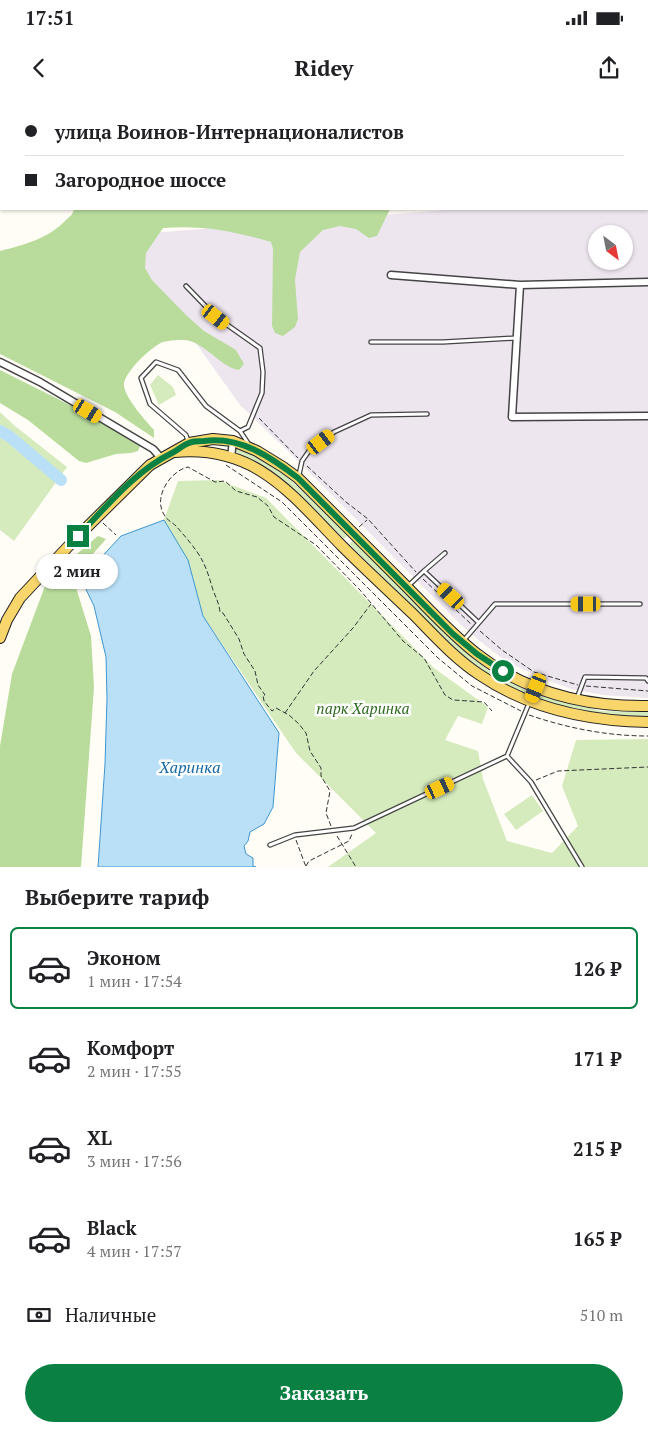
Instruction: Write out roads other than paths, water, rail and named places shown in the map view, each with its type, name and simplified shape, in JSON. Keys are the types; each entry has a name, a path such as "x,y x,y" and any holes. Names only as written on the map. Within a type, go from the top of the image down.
{"main road":[{"path":"0,638 3,618 28,588 139,474 161,458 172,453 213,440 233,441 251,448 298,478 462,642 492,665 536,688 577,700 611,706 648,706"},
{"path":"190,447 211,452 270,476 322,523 342,546 466,666 500,688 530,702 590,718 619,722 648,722"}],"street":[{"path":"391,275 520,285 648,282"},
{"path":"520,285 512,417 648,416"},
{"path":"0,362 40,382 153,448 161,458"},
{"path":"227,460 233,441"}],"lane":[{"path":"186,286 216,317 260,348 263,372 262,393 248,427 240,431"},
{"path":"371,342 443,342 516,338"},
{"path":"190,447 186,435 150,404 141,378 156,362 178,370 206,406 240,431 251,448"},
{"path":"298,478 302,462 309,451 334,432 371,415 427,414"},
{"path":"407,587 445,553"},
{"path":"424,571 478,622"},
{"path":"462,642 495,604 640,604"},
{"path":"577,700 585,677 646,678 648,681"},
{"path":"270,845 295,835 357,827 507,756 536,688"},
{"path":"507,756 531,782 582,867"}],"water":[{"name":"Харинка","path":"164,520 188,560 203,616 279,733 273,807 264,824 250,832 248,841 244,846 246,854 253,858 253,866 256,867 98,867 105,764 106,657 94,606 81,579 121,536"}],"waterway":[{"name":"Харинка","path":"0,431 9,436 61,480"}],"park label":[{"name":"парк Харинка","path":"363,709"}]}
